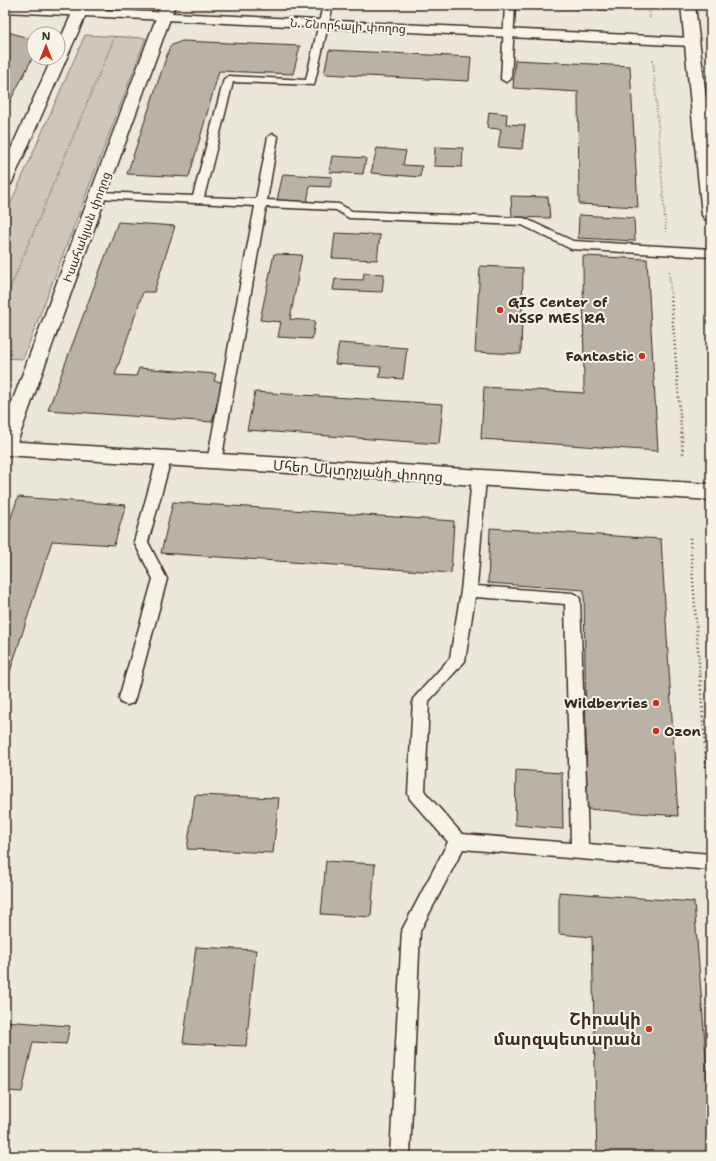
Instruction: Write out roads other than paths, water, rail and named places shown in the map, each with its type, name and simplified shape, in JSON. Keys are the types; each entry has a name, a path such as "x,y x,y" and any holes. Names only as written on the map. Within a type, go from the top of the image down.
{"main road":[{"path":"688,5 711,214"},
{"name":"Ն. Շնորհալի փողոց","path":"5,8 166,11 324,25 692,42"},
{"path":"5,180 82,9"},
{"name":"Իսահակյան փողոց","path":"5,448 100,195 166,11"},
{"name":"Մհեր Մկտրչյանի փողոց","path":"5,448 711,492"}],"lane":[{"path":"198,199 229,79 310,82 328,5"},
{"path":"506,79 510,5"},
{"path":"214,462 273,138"},
{"path":"100,195 339,207 349,214 524,222 571,245 711,253"},
{"path":"127,698 160,579 141,542 164,459"},
{"path":"479,478 469,591 457,661 421,699 416,794 458,841 711,862"},
{"path":"469,591 572,599 580,851"},
{"path":"400,1156 411,930 458,841"}],"place":[{"name":"GIS Center of NSSP MES RA","path":"500,310"},
{"name":"Fantastic","path":"642,356"},
{"name":"Wildberries","path":"656,703"},
{"name":"Ozon","path":"656,731"},
{"name":"Շիրակի մարզպետարան","path":"649,1029"}]}
